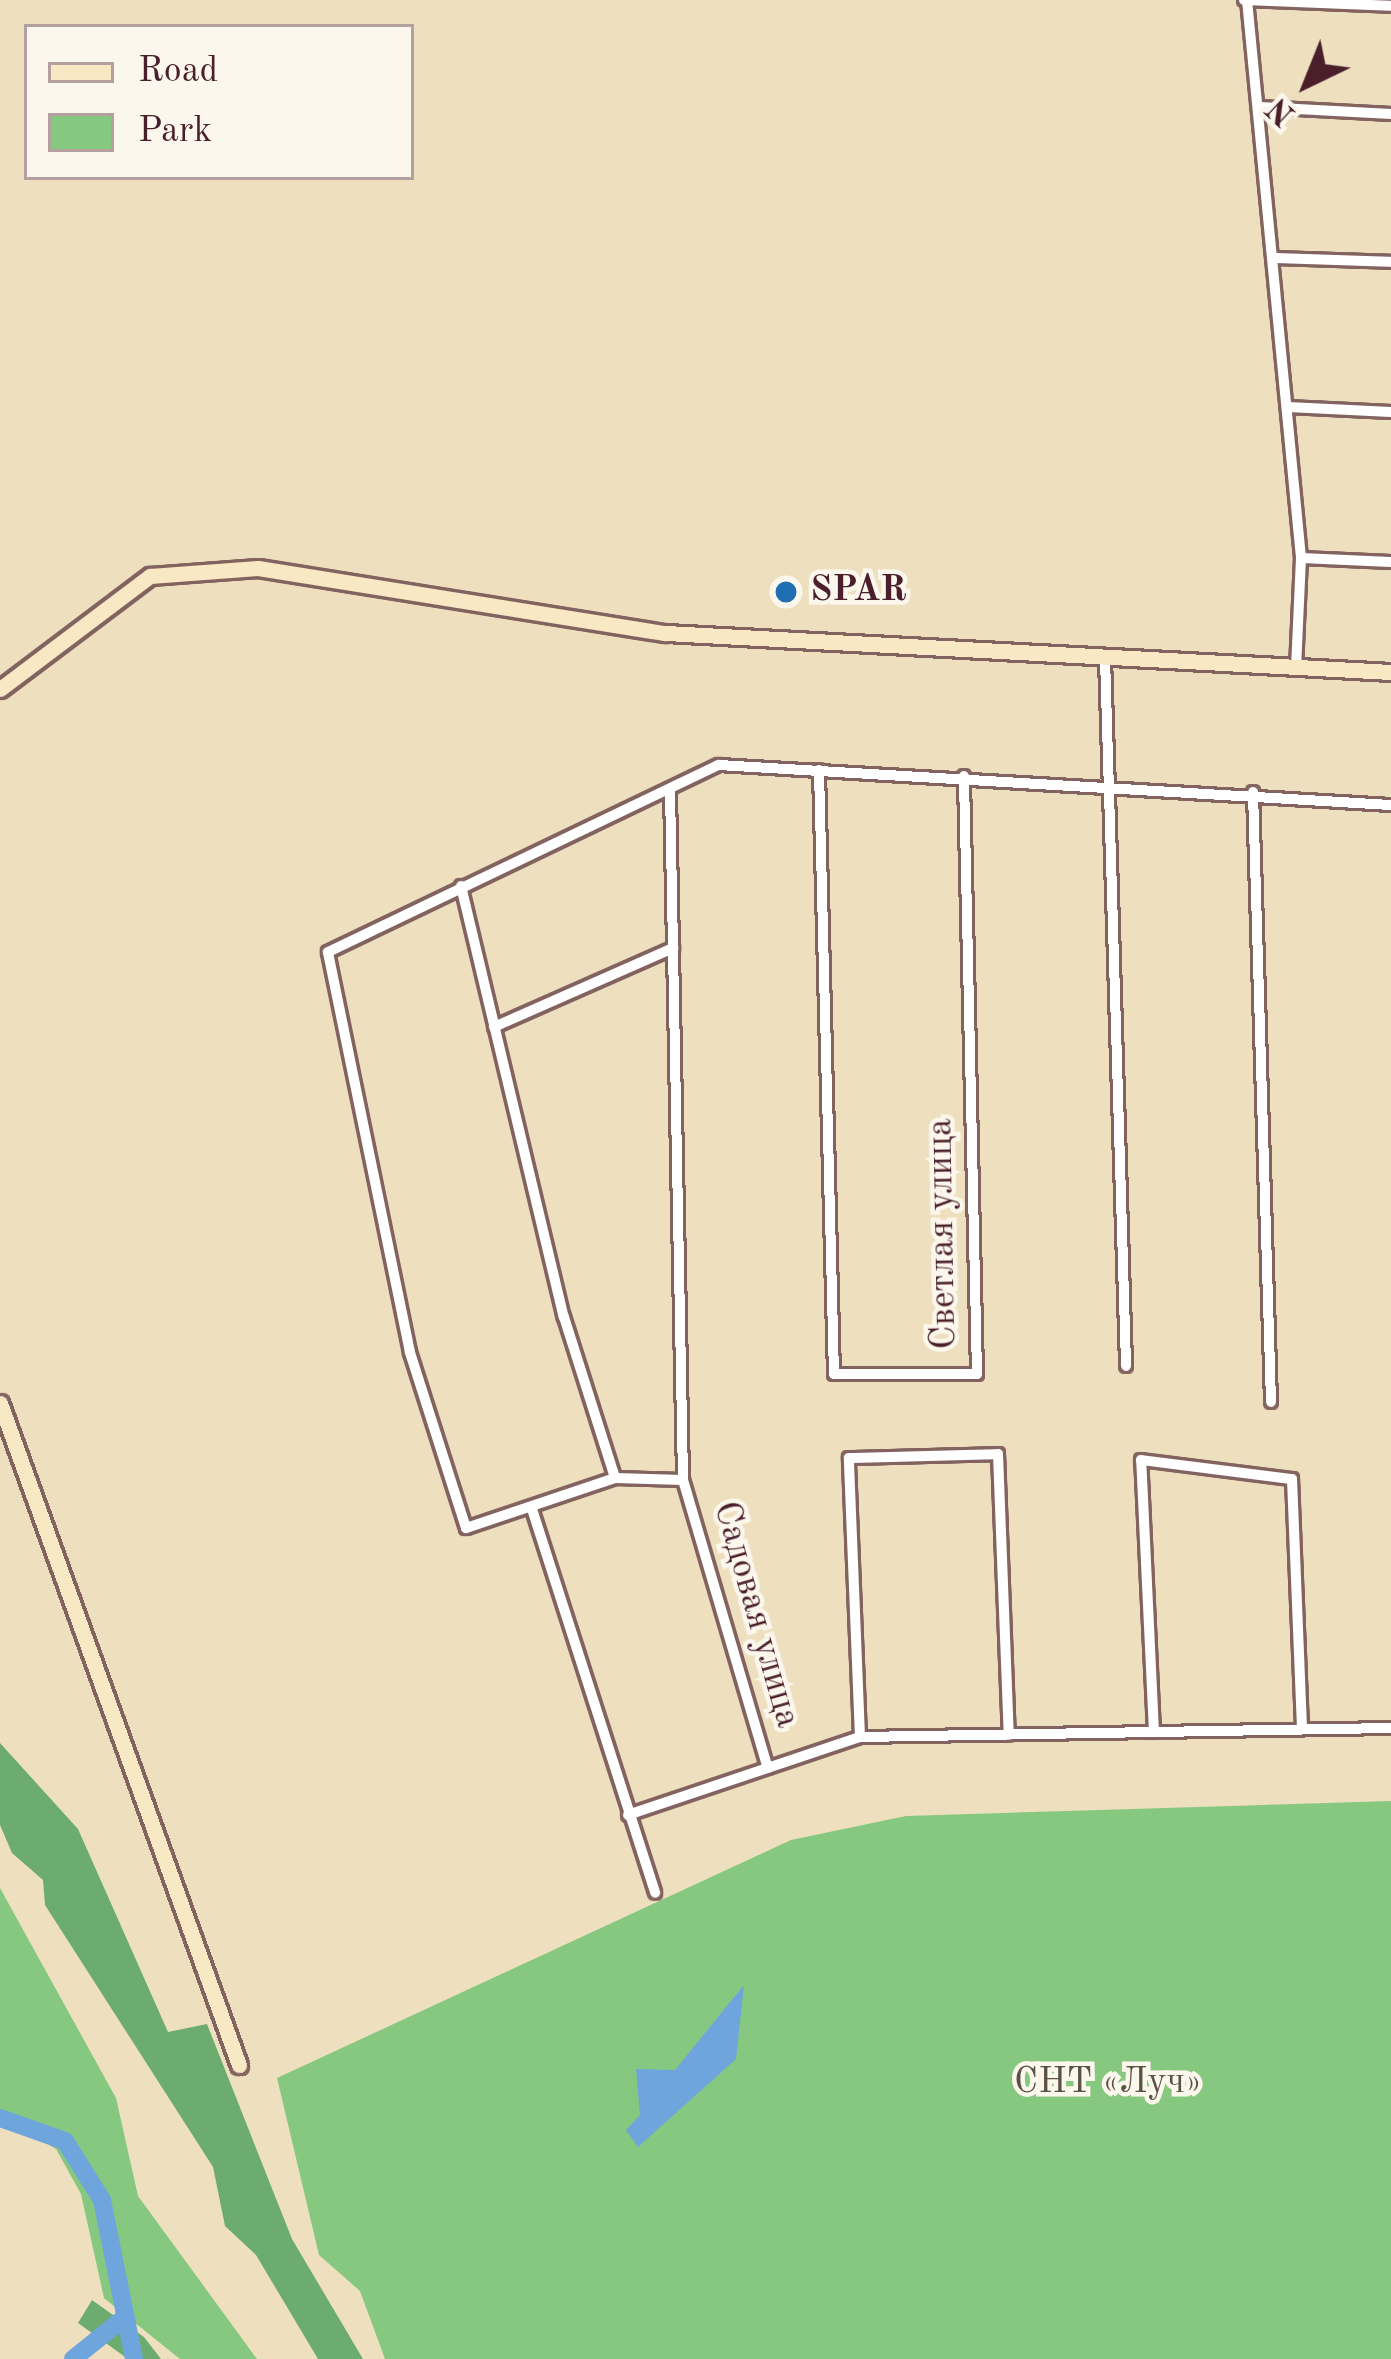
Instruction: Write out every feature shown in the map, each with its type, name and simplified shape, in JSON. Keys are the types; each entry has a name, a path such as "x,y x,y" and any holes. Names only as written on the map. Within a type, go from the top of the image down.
{"street":[{"path":"1296,667 1301,558 1246,0 1391,7"},
{"path":"1260,107 1391,114"},
{"path":"1273,258 1391,262"},
{"path":"1288,407 1391,412"},
{"path":"1301,558 1391,562"},
{"path":"0,689 150,575 257,568 645,632 1391,672"},
{"path":"1105,657 1113,783 1126,1366"},
{"path":"670,789 683,1480 615,1478 466,1528 410,1352 328,952 718,765 1113,783 1391,805"},
{"name":"Светлая улица","path":"819,770 834,1374 977,1374 964,776"},
{"path":"1252,792 1271,1402"},
{"path":"461,886 615,1478"},
{"path":"494,1027 673,947"},
{"path":"0,1403 239,2066"},
{"name":"Садовая улица","path":"860,1737 850,1458 998,1454 1009,1735"},
{"path":"1154,1732 1141,1460 1292,1480 1301,1729"},
{"name":"Садовая улица","path":"683,1480 768,1768"},
{"path":"532,1508 655,1893"},
{"name":"Садовая улица","path":"628,1815 860,1737 1391,1728"}],"green space":[{"path":"0,1743 78,1829 168,2032 207,2024 292,2239 363,2359 318,2359 256,2255 225,2226 213,2167 45,1905 43,1880 12,1853 0,1825"},
{"name":"СНТ «Луч»","path":"1391,1801 1391,2359 385,2359 360,2291 319,2255 277,2078 791,1840 906,1816"},
{"path":"0,1888 116,2098 138,2196 257,2359 180,2359 104,2298 81,2194 56,2149 0,2116"},
{"path":"92,2300 144,2337 161,2359 128,2359 78,2323"}],"water":[{"path":"744,1985 736,2059 638,2147 626,2130 640,2115 636,2069 675,2070"}],"waterway":[{"path":"0,2118 65,2141 102,2200 134,2359"},
{"path":"73,2359 124,2318"}],"place":[{"name":"SPAR","path":"786,592"}]}
